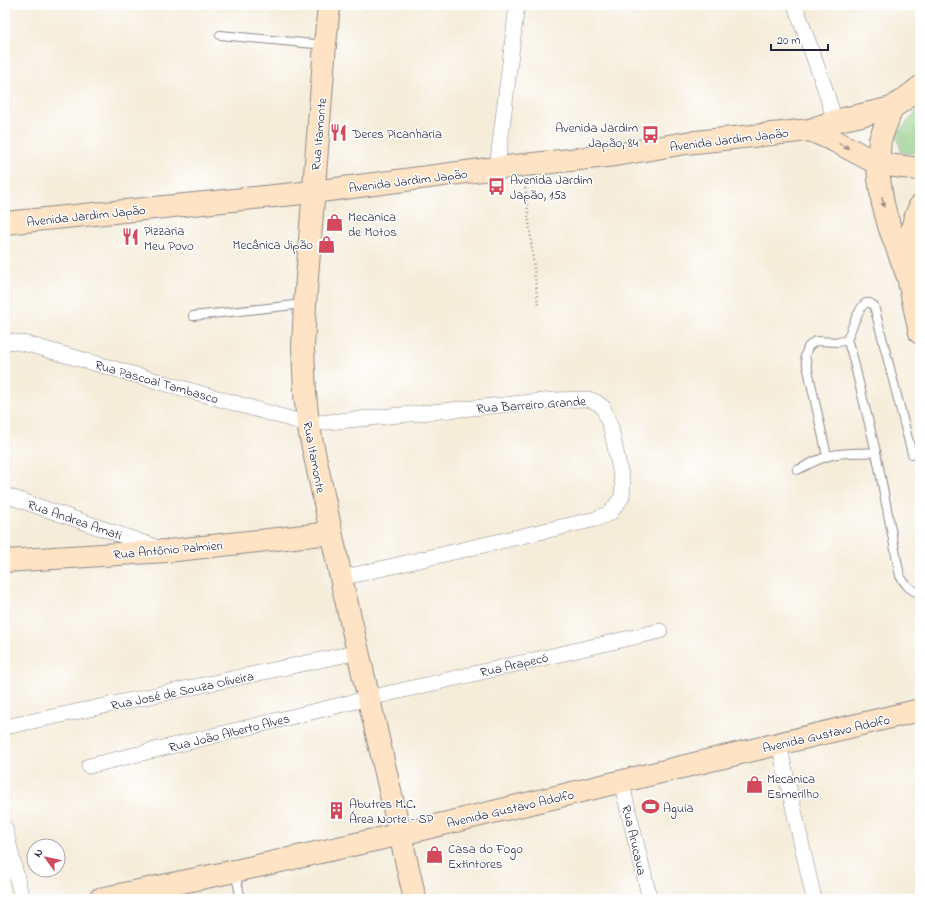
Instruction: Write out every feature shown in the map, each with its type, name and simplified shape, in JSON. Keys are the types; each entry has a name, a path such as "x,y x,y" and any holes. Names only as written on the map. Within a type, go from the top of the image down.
{"main road":[{"name":"Rua Itamonte","path":"329,5 305,304 303,348 305,393 308,424 331,533 415,899"},
{"path":"913,286 890,229 883,204 878,164 880,140 892,108 920,87"},
{"name":"Avenida Jardim Japão","path":"5,223 313,192 497,168 615,155 686,143 810,130 835,121 892,108"},
{"name":"Avenida Jardim Japão","path":"810,130 835,141 878,164 920,169"},
{"path":"920,206 914,219 910,234 913,286 920,333"},
{"name":"Rua Antônio Palmieri","path":"5,561 167,551 331,533"},
{"name":"Avenida Gustavo Adolfo","path":"100,899 142,895 235,871 401,834 920,710"}],"street":[{"path":"497,168 518,5"},
{"path":"795,5 835,121"},
{"name":"Rua Pascoal Tambasco","path":"5,343 8,341 27,344 308,424"},
{"name":"Rua Barreiro Grande","path":"308,424 553,400 588,399 603,407 611,428 622,478 622,497 610,513 596,519 341,578"},
{"name":"Rua Andrea Amati","path":"5,495 167,551"},
{"name":"Rua Arapecó","path":"369,698 660,631"},
{"name":"Rua José de Souza Oliveira","path":"5,728 358,652"},
{"name":"Rua João Alberto Alves","path":"89,766 369,698"},
{"path":"779,744 814,899"},
{"name":"Rua Arucaua","path":"621,781 650,899"},
{"path":"5,828 22,899"}],"lane":[{"path":"220,35 325,45"},
{"path":"912,454 874,306 870,303 866,303 862,305 847,340 852,354 876,452 900,576 905,584 914,591 920,593"},
{"path":"194,316 305,304"},
{"path":"826,456 805,356 808,347 815,342 839,342 847,340"},
{"path":"797,470 826,456 876,452"},
{"path":"235,871 241,899"}],"path":[{"path":"526,190 538,305"}],"green space":[{"path":"920,107 920,152 902,154 896,135"}],"place":[{"name":"Deres Picanharia","path":"339,133"},
{"name":"Avenida Jardim Japão, 84","path":"651,134"},
{"name":"Avenida Jardim Japão, 153","path":"497,186"},
{"name":"Mecanica de Motos","path":"335,223"},
{"name":"Pizzaria Meu Povo","path":"131,237"},
{"name":"Mecânica Jipão","path":"326,244"},
{"name":"Mecanica Esmerilho","path":"754,785"},
{"name":"Aguia","path":"650,807"},
{"name":"Abutres M.C. Área Norte - SP","path":"336,810"},
{"name":"Casa do Fogo Extintores","path":"435,855"}]}
